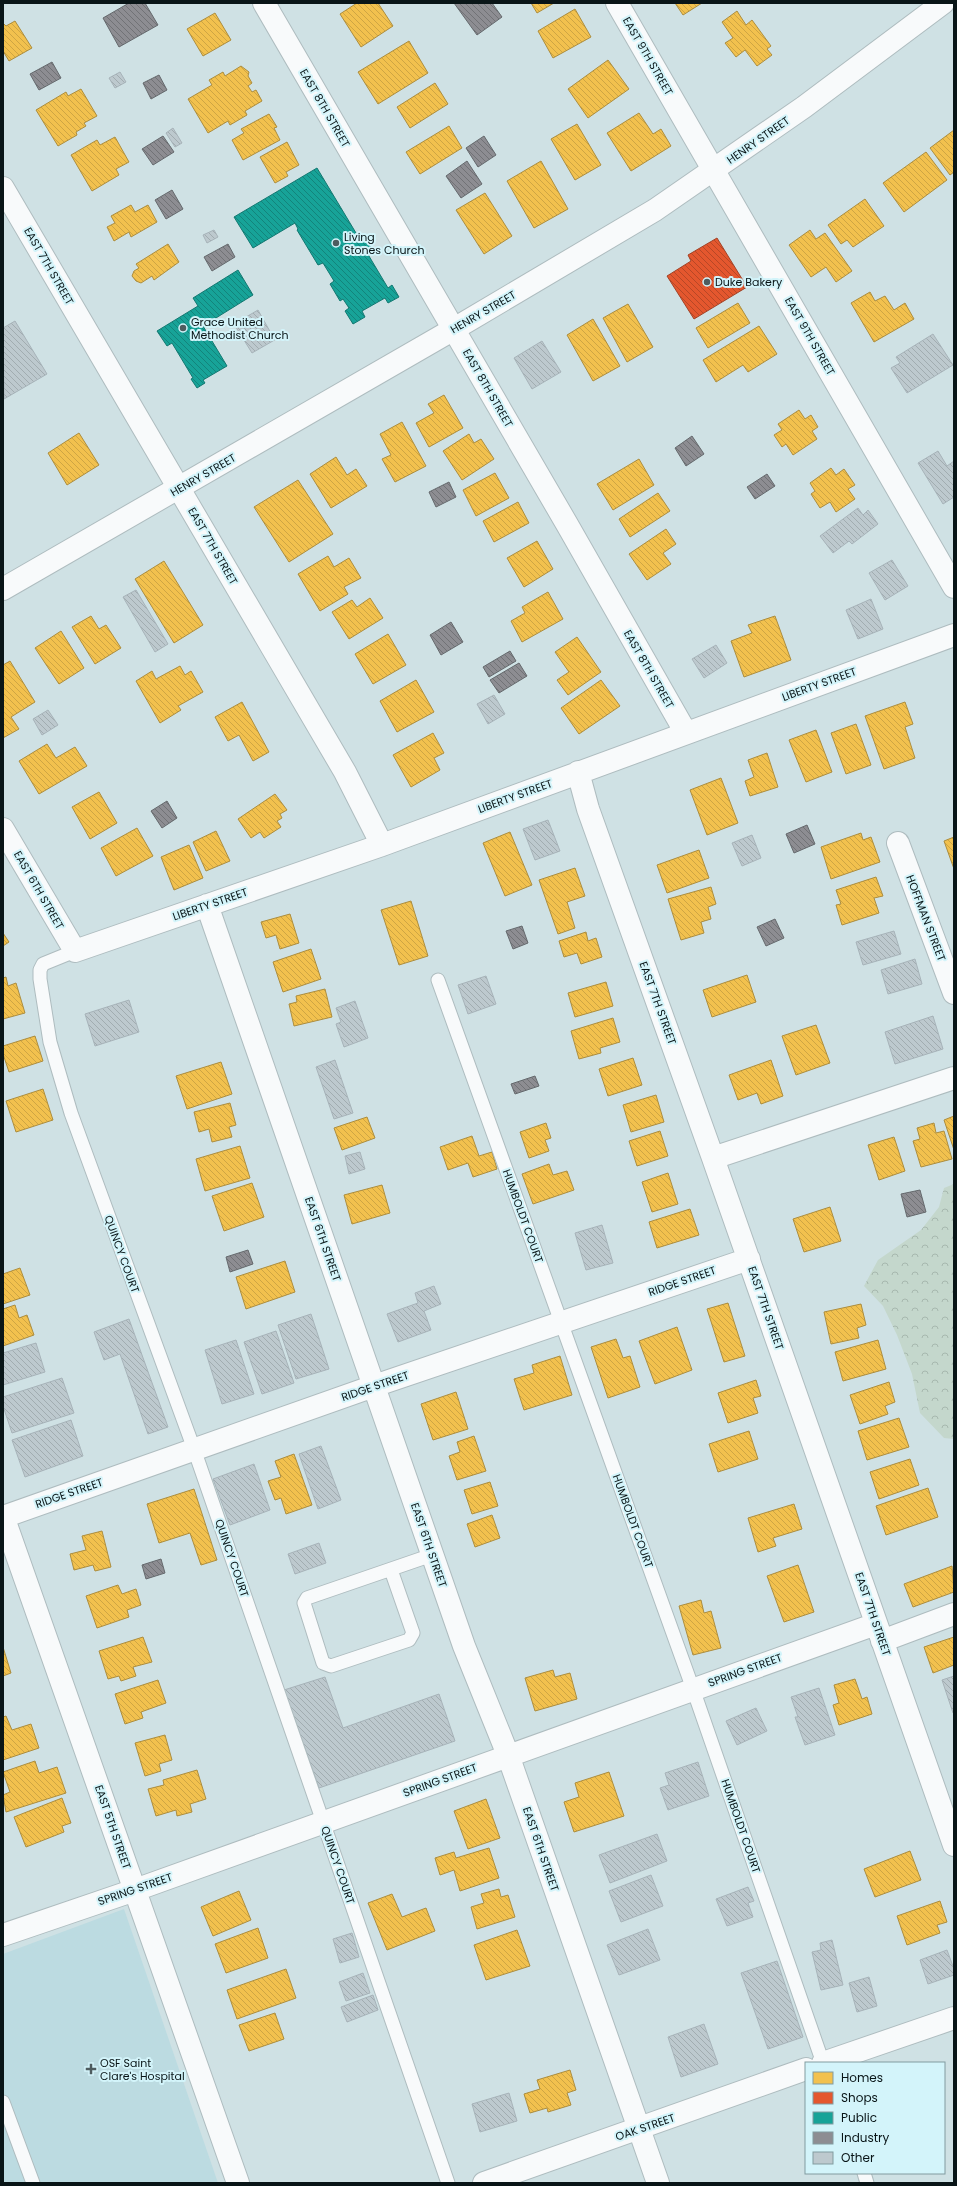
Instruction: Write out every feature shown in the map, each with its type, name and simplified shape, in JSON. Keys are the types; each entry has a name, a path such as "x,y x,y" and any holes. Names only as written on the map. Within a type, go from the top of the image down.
{"street":[{"name":"EAST 8TH STREET","path":"264,3 454,329 686,733"},
{"name":"EAST 9TH STREET","path":"617,3 715,170 954,587"},
{"name":"HENRY STREET","path":"3,589 180,488 582,254 715,170 804,107 943,3"},
{"name":"EAST 7TH STREET","path":"3,188 345,772 382,845"},
{"name":"LIBERTY STREET","path":"75,951 382,845 954,635"},
{"name":"EAST 7TH STREET","path":"578,772 588,809 749,1259 954,1845"},
{"name":"EAST 6TH STREET","path":"3,829 75,951"},
{"name":"HOFFMAN STREET","path":"898,843 954,993"},
{"name":"EAST 6TH STREET","path":"207,905 464,1646 508,1755 638,2130 658,2183"},
{"path":"713,1158 954,1078"},
{"name":"RIDGE STREET","path":"3,1516 374,1386 749,1259"},
{"name":"EAST 5TH STREET","path":"3,1516 238,2183"},
{"name":"SPRING STREET","path":"3,1935 135,1890 693,1689 879,1632 954,1614"},
{"path":"826,2062 954,2018"},
{"name":"OAK STREET","path":"484,2183 638,2130 805,2069"}],"lane":[{"name":"QUINCY COURT","path":"75,951 43,964 40,970 50,1042 71,1113 194,1449 448,2183"},
{"name":"HUMBOLDT COURT","path":"438,980 693,1689 823,2062"},
{"path":"390,1570 413,1633 409,1640 331,1666 323,1664 304,1603 307,1598 432,1555"},
{"path":"3,2102 33,2183"}],"shaded area":[{"name":"OSF Saint Clare's Hospital","path":"124,1909 218,2183 3,2183 3,1954"}],"green space":[{"path":"954,1184 954,1439 944,1438 920,1413 912,1374 897,1335 883,1306 864,1286 878,1260 921,1230 939,1207 944,1188"}],"building: Homes":[{"path":"357,3 378,3 393,26 361,47 340,14"},
{"path":"531,3 554,3 537,13"},
{"path":"675,3 702,3 683,15"},
{"path":"575,9 591,37 553,58 538,31"},
{"path":"737,11 746,25 752,20 771,46 767,49 772,55 757,66 745,50 736,57 725,43 733,38 722,22"},
{"path":"215,13 231,40 203,56 187,29"},
{"path":"15,21 32,48 9,61 3,51 3,23 6,26"},
{"path":"409,41 428,73 378,104 358,72"},
{"path":"608,60 629,89 588,118 568,89"},
{"path":"241,66 249,72 248,76 252,83 248,86 252,92 256,90 262,101 245,111 247,115 230,125 228,121 208,133 188,99 212,85 209,80 223,72 225,76"},
{"path":"435,83 448,104 410,128 397,107"},
{"path":"81,89 97,116 84,123 86,126 76,132 77,135 58,146 36,110 66,92 68,96"},
{"path":"639,113 653,134 661,129 671,146 631,171 607,133"},
{"path":"269,114 277,127 274,128 280,140 243,160 232,140 244,133 241,129"},
{"path":"577,124 601,165 575,180 551,139"},
{"path":"449,126 462,148 420,174 406,152"},
{"path":"954,130 954,172 950,175 930,148"},
{"path":"115,137 129,162 116,169 119,175 92,191 71,155 97,140 100,145"},
{"path":"287,142 299,165 286,172 288,176 275,183 260,157"},
{"path":"926,152 947,180 904,212 883,183"},
{"path":"541,161 568,209 534,228 507,181"},
{"path":"485,193 512,236 484,254 456,210"},
{"path":"865,199 884,226 853,247 847,240 841,244 828,225"},
{"path":"131,205 135,212 148,205 157,222 131,237 129,232 114,241 107,227 115,223 111,216"},
{"path":"810,230 816,239 825,233 852,271 836,282 826,267 811,277 789,245"},
{"path":"168,244 179,262 154,280 152,276 141,283 136,281 132,276 134,271 139,268 136,264"},
{"path":"870,292 875,301 885,296 894,310 905,303 914,319 874,342 851,303"},
{"path":"738,303 750,323 708,348 696,328"},
{"path":"628,304 653,347 627,362 603,318"},
{"path":"593,319 620,366 593,381 567,335"},
{"path":"759,326 777,354 748,372 743,365 716,382 703,360"},
{"path":"444,395 463,428 429,447 416,423 434,413 428,404"},
{"path":"799,410 805,419 811,415 818,427 812,431 817,439 793,455 786,444 782,447 774,435 782,430 778,424"},
{"path":"402,422 426,466 395,482 382,459 391,455 380,434"},
{"path":"79,433 99,465 67,485 48,453"},
{"path":"469,434 474,443 481,439 494,459 462,480 443,451"},
{"path":"336,457 347,475 356,469 367,486 331,508 310,474"},
{"path":"639,459 654,485 613,510 597,484"},
{"path":"831,468 836,475 844,469 855,485 848,489 855,499 836,512 830,502 820,508 811,494 815,491 810,483"},
{"path":"495,473 509,498 476,516 463,490"},
{"path":"298,480 333,534 289,562 254,507"},
{"path":"658,493 670,511 630,537 619,519"},
{"path":"518,502 529,523 494,542 483,521"},
{"path":"666,529 676,544 663,553 671,564 647,580 629,554"},
{"path":"537,541 553,569 524,587 507,558"},
{"path":"328,556 334,567 349,558 361,578 344,587 348,594 320,611 298,574"},
{"path":"164,561 203,625 174,643 135,579"},
{"path":"548,592 563,619 522,642 511,621 525,613 522,607"},
{"path":"370,598 383,618 349,639 332,612 352,600 357,607"},
{"path":"91,616 99,629 106,625 121,648 95,664 72,627"},
{"path":"775,616 791,660 744,677 731,641 752,633 748,625"},
{"path":"61,631 84,668 59,684 35,648"},
{"path":"388,634 406,665 373,684 355,654"},
{"path":"577,637 601,672 568,695 557,680 569,672 555,652"},
{"path":"10,661 35,702 11,717 19,729 3,738 3,665"},
{"path":"180,666 185,675 191,671 203,692 178,706 181,710 160,723 136,681 152,671 156,679"},
{"path":"416,680 434,712 397,732 380,701"},
{"path":"601,680 620,706 579,734 561,708"},
{"path":"242,702 269,752 253,761 239,735 228,741 215,717"},
{"path":"905,702 913,724 905,727 915,758 884,769 865,716"},
{"path":"856,724 871,765 846,774 831,733"},
{"path":"816,730 832,772 806,782 789,740"},
{"path":"433,733 444,753 434,758 440,770 411,787 393,755"},
{"path":"47,744 56,758 75,747 87,766 39,794 19,761"},
{"path":"767,753 778,787 750,796 745,781 754,777 748,760"},
{"path":"721,778 738,823 707,835 690,790"},
{"path":"99,792 117,823 90,839 72,807"},
{"path":"275,794 287,810 280,814 282,818 277,821 281,827 264,838 260,832 251,838 238,819"},
{"path":"137,828 153,856 116,876 101,848"},
{"path":"216,831 230,861 206,871 193,842"},
{"path":"510,832 532,885 505,896 483,843"},
{"path":"861,833 863,840 871,837 880,862 831,879 821,847"},
{"path":"954,837 954,869 944,841"},
{"path":"189,845 203,878 174,890 161,857"},
{"path":"699,850 709,878 667,893 657,865"},
{"path":"575,868 585,896 567,902 575,928 558,934 539,880"},
{"path":"876,877 883,896 874,898 879,913 842,925 836,905 841,904 836,890"},
{"path":"711,887 716,904 708,907 711,919 701,922 704,933 681,940 668,899"},
{"path":"411,901 428,956 399,965 381,910"},
{"path":"290,914 299,943 280,949 276,935 266,938 261,922"},
{"path":"586,932 588,941 596,938 602,957 581,964 577,953 564,957 559,941"},
{"path":"3,933 9,942 3,946"},
{"path":"311,949 321,979 283,992 273,962"},
{"path":"747,975 756,1002 712,1017 703,990"},
{"path":"6,977 8,986 16,983 25,1013 3,1019 3,978"},
{"path":"606,982 613,1006 575,1017 568,993"},
{"path":"325,989 332,1017 294,1026 289,1004 297,1002 296,996"},
{"path":"613,1018 620,1042 600,1048 601,1053 579,1059 571,1031"},
{"path":"816,1025 830,1063 796,1075 782,1036"},
{"path":"35,1036 43,1061 9,1072 3,1054 3,1046"},
{"path":"633,1058 642,1085 608,1096 599,1069"},
{"path":"771,1060 783,1096 761,1104 757,1093 738,1100 729,1075"},
{"path":"221,1062 232,1094 187,1109 176,1076"},
{"path":"43,1089 53,1120 16,1132 6,1101"},
{"path":"656,1095 664,1122 631,1132 623,1105"},
{"path":"230,1103 236,1125 229,1127 232,1137 212,1142 209,1129 199,1132 194,1112"},
{"path":"954,1116 954,1150 944,1120"},
{"path":"367,1117 375,1138 342,1150 334,1128"},
{"path":"546,1123 551,1138 545,1140 549,1151 529,1158 520,1132"},
{"path":"934,1123 936,1133 944,1131 952,1159 921,1167 913,1141 920,1139 917,1128"},
{"path":"660,1131 668,1156 637,1166 629,1141"},
{"path":"472,1136 479,1156 492,1152 497,1169 473,1177 468,1163 448,1170 440,1147"},
{"path":"894,1137 905,1171 879,1180 868,1145"},
{"path":"240,1146 250,1178 205,1191 196,1159"},
{"path":"549,1164 553,1175 567,1171 574,1190 533,1204 522,1174"},
{"path":"668,1173 678,1204 652,1212 642,1182"},
{"path":"252,1183 264,1217 224,1231 212,1196"},
{"path":"382,1185 390,1213 352,1224 344,1195"},
{"path":"830,1207 841,1241 804,1252 793,1219"},
{"path":"690,1209 699,1235 657,1248 649,1222"},
{"path":"285,1261 295,1292 246,1309 236,1277"},
{"path":"20,1268 30,1295 3,1304 3,1274"},
{"path":"728,1303 745,1356 724,1362 707,1309"},
{"path":"861,1304 866,1325 857,1328 859,1338 831,1344 824,1312"},
{"path":"15,1305 19,1318 27,1315 34,1335 3,1346 3,1309"},
{"path":"677,1327 692,1370 655,1384 639,1341"},
{"path":"616,1339 623,1358 630,1356 640,1387 608,1398 591,1347"},
{"path":"878,1340 886,1369 843,1381 835,1352"},
{"path":"560,1356 572,1395 524,1410 514,1379 534,1373 532,1365"},
{"path":"756,1380 761,1396 753,1398 758,1413 728,1423 718,1393"},
{"path":"889,1382 895,1402 885,1406 888,1414 860,1424 850,1395"},
{"path":"456,1392 468,1429 433,1440 421,1404"},
{"path":"899,1418 909,1447 867,1460 858,1431"},
{"path":"749,1431 758,1459 718,1472 709,1444"},
{"path":"474,1436 486,1471 457,1480 449,1456 460,1452 457,1442"},
{"path":"294,1454 312,1505 286,1514 281,1498 275,1500 268,1481 281,1477 275,1461"},
{"path":"910,1459 919,1485 879,1499 870,1472"},
{"path":"490,1482 498,1506 472,1514 464,1490"},
{"path":"928,1488 938,1517 886,1535 876,1506"},
{"path":"194,1489 217,1560 201,1565 190,1533 159,1543 147,1504"},
{"path":"794,1504 802,1529 773,1538 776,1546 758,1552 748,1518"},
{"path":"492,1515 500,1538 475,1547 467,1524"},
{"path":"102,1531 111,1567 95,1571 93,1565 74,1570 70,1554 86,1550 82,1536"},
{"path":"798,1565 814,1612 784,1622 767,1576"},
{"path":"952,1566 954,1592 913,1607 904,1584"},
{"path":"118,1585 122,1594 136,1589 141,1605 127,1610 129,1617 97,1628 86,1596"},
{"path":"701,1600 704,1613 711,1611 721,1648 693,1655 679,1606"},
{"path":"143,1637 152,1662 133,1667 136,1676 121,1681 119,1676 108,1679 99,1651"},
{"path":"954,1637 954,1665 933,1673 924,1647"},
{"path":"3,1647 11,1673 3,1676"},
{"path":"553,1670 555,1677 570,1673 577,1699 535,1711 525,1678"},
{"path":"855,1679 862,1699 867,1697 872,1714 839,1725 833,1705 839,1703 834,1685"},
{"path":"158,1680 166,1703 141,1712 143,1718 125,1724 115,1694"},
{"path":"6,1716 12,1730 31,1724 39,1748 3,1760 3,1717"},
{"path":"165,1735 172,1760 159,1764 161,1771 145,1776 135,1743"},
{"path":"35,1761 39,1773 57,1767 66,1793 6,1812 3,1795 10,1792 3,1772"},
{"path":"197,1770 206,1799 190,1804 192,1812 177,1816 176,1810 156,1816 148,1789 164,1785 163,1780"},
{"path":"609,1772 624,1816 574,1832 564,1802 579,1797 575,1783"},
{"path":"62,1798 71,1823 62,1826 64,1832 26,1847 14,1817"},
{"path":"486,1799 500,1838 468,1849 454,1811"},
{"path":"489,1848 499,1878 460,1891 454,1870 440,1875 435,1858 454,1852 456,1858"},
{"path":"910,1851 921,1880 875,1897 864,1869"},
{"path":"499,1889 501,1897 508,1895 515,1917 477,1929 471,1907 484,1903 481,1894"},
{"path":"239,1891 251,1920 213,1936 201,1907"},
{"path":"392,1894 402,1917 426,1908 435,1931 387,1950 368,1903"},
{"path":"940,1901 947,1922 937,1925 940,1933 907,1945 897,1916"},
{"path":"258,1928 268,1958 226,1973 215,1944"},
{"path":"517,1930 530,1966 486,1980 474,1945"},
{"path":"286,1969 296,1998 237,2019 227,1990"},
{"path":"275,2013 284,2039 249,2051 239,2025"},
{"path":"570,2070 576,2090 567,2093 571,2105 548,2112 547,2108 530,2113 524,2094 540,2089 537,2080"}],"building: Shops":[{"name":"Duke Bakery","path":"717,238 747,287 694,319 667,276 691,261 688,255"}],"building: Public":[{"name":"Living Stones Church","path":"317,168 359,238 364,235 371,248 366,251 388,288 392,285 399,297 388,303 385,298 362,311 365,317 353,324 345,311 349,308 343,299 340,301 330,284 334,281 323,263 318,265 297,230 298,229 295,223 253,248 234,217"},
{"name":"Grace United Methodist Church","path":"238,270 253,295 203,326 227,366 203,380 205,383 197,388 191,379 193,378 172,343 167,346 157,331 198,306 193,298"}],"building: Industry":[{"path":"129,3 145,3 158,25 119,47 103,18"},
{"path":"454,3 492,3 502,17 477,35"},
{"path":"52,62 61,78 39,90 30,74"},
{"path":"159,75 167,90 151,99 143,83"},
{"path":"163,136 174,152 153,165 142,149"},
{"path":"484,136 496,155 478,167 466,148"},
{"path":"467,161 482,184 461,198 446,176"},
{"path":"172,190 183,209 166,219 155,200"},
{"path":"228,244 235,257 212,271 204,257"},
{"path":"692,436 704,454 686,466 675,448"},
{"path":"767,474 775,486 755,499 747,487"},
{"path":"449,482 456,497 436,507 429,492"},
{"path":"451,622 463,642 441,655 430,635"},
{"path":"510,651 516,661 489,677 483,667"},
{"path":"519,663 527,676 499,693 490,680"},
{"path":"167,801 177,818 162,828 151,811"},
{"path":"807,825 815,844 794,853 786,834"},
{"path":"775,919 784,938 766,946 757,927"},
{"path":"522,926 528,943 513,949 506,931"},
{"path":"535,1076 539,1086 515,1094 511,1084"},
{"path":"920,1190 926,1212 907,1217 901,1194"},
{"path":"248,1250 253,1264 230,1272 226,1257"},
{"path":"161,1559 165,1573 146,1579 142,1565"}],"building: Other":[{"path":"120,72 126,82 115,88 109,78"},
{"path":"173,128 182,143 175,147 166,133"},
{"path":"214,230 218,237 207,243 203,235"},
{"path":"258,310 272,335 275,334 278,338 252,353 234,324"},
{"path":"15,321 47,374 4,399 3,328"},
{"path":"933,334 953,365 907,393 891,368 900,363 896,357"},
{"path":"542,341 561,372 532,389 514,358"},
{"path":"938,451 947,466 954,461 954,497 943,504 918,463"},
{"path":"858,508 863,515 868,510 878,524 852,544 849,541 833,553 820,536"},
{"path":"892,560 908,586 885,600 869,573"},
{"path":"136,590 168,644 155,652 123,597"},
{"path":"871,599 883,629 858,639 846,610"},
{"path":"716,645 727,663 704,678 692,659"},
{"path":"494,695 505,714 488,724 477,704"},
{"path":"48,710 58,725 42,735 33,719"},
{"path":"548,820 560,851 535,860 523,829"},
{"path":"752,835 761,858 742,866 732,843"},
{"path":"894,931 901,954 863,965 856,942"},
{"path":"915,959 922,984 888,994 881,970"},
{"path":"486,976 496,1004 468,1014 458,985"},
{"path":"129,1000 139,1032 95,1046 85,1014"},
{"path":"355,1001 368,1038 344,1047 336,1024 341,1022 336,1008"},
{"path":"933,1016 943,1049 895,1064 885,1032"},
{"path":"335,1060 353,1113 334,1119 316,1067"},
{"path":"360,1152 365,1169 349,1174 345,1156"},
{"path":"602,1225 613,1263 586,1270 575,1233"},
{"path":"434,1286 441,1304 424,1311 431,1330 398,1342 387,1314 418,1303 415,1293"},
{"path":"311,1314 329,1369 296,1379 278,1325"},
{"path":"129,1319 168,1427 148,1434 120,1354 104,1360 94,1332"},
{"path":"276,1331 294,1383 262,1394 244,1342"},
{"path":"236,1340 254,1394 222,1404 205,1350"},
{"path":"36,1343 45,1372 3,1385 3,1353"},
{"path":"62,1378 74,1413 12,1433 3,1406 3,1397"},
{"path":"71,1420 83,1456 25,1477 12,1440"},
{"path":"321,1446 341,1500 318,1509 299,1454"},
{"path":"254,1464 270,1510 230,1525 213,1479"},
{"path":"319,1543 326,1563 295,1574 288,1554"},
{"path":"954,1676 954,1713 953,1713 942,1680"},
{"path":"325,1677 343,1728 439,1694 455,1741 319,1788 284,1690"},
{"path":"819,1688 835,1735 805,1745 795,1717 798,1717 791,1697"},
{"path":"756,1708 767,1731 737,1745 726,1721"},
{"path":"698,1762 709,1796 668,1810 660,1788 669,1785 665,1773"},
{"path":"657,1834 667,1861 610,1883 599,1855"},
{"path":"651,1875 663,1906 621,1922 609,1891"},
{"path":"748,1887 754,1901 748,1903 753,1917 727,1926 716,1899"},
{"path":"648,1929 660,1960 619,1975 607,1945"},
{"path":"352,1933 359,1957 340,1963 333,1939"},
{"path":"832,1940 843,1985 821,1990 812,1952 821,1950 820,1943"},
{"path":"947,1950 954,1969 954,1975 928,1984 920,1960"},
{"path":"777,1961 803,2037 768,2049 741,1973"},
{"path":"363,1973 370,1993 346,2001 339,1982"},
{"path":"869,1977 877,2006 857,2012 849,1983"},
{"path":"373,1995 378,2010 347,2022 341,2007"},
{"path":"704,2024 718,2064 681,2077 668,2037"},
{"path":"509,2093 517,2121 480,2132 472,2104"}],"place":[{"name":"Living Stones Church","path":"336,243"},
{"name":"Duke Bakery","path":"707,282"},
{"name":"Grace United Methodist Church","path":"183,328"},
{"name":"OSF Saint Clare's Hospital","path":"91,2069"}]}
